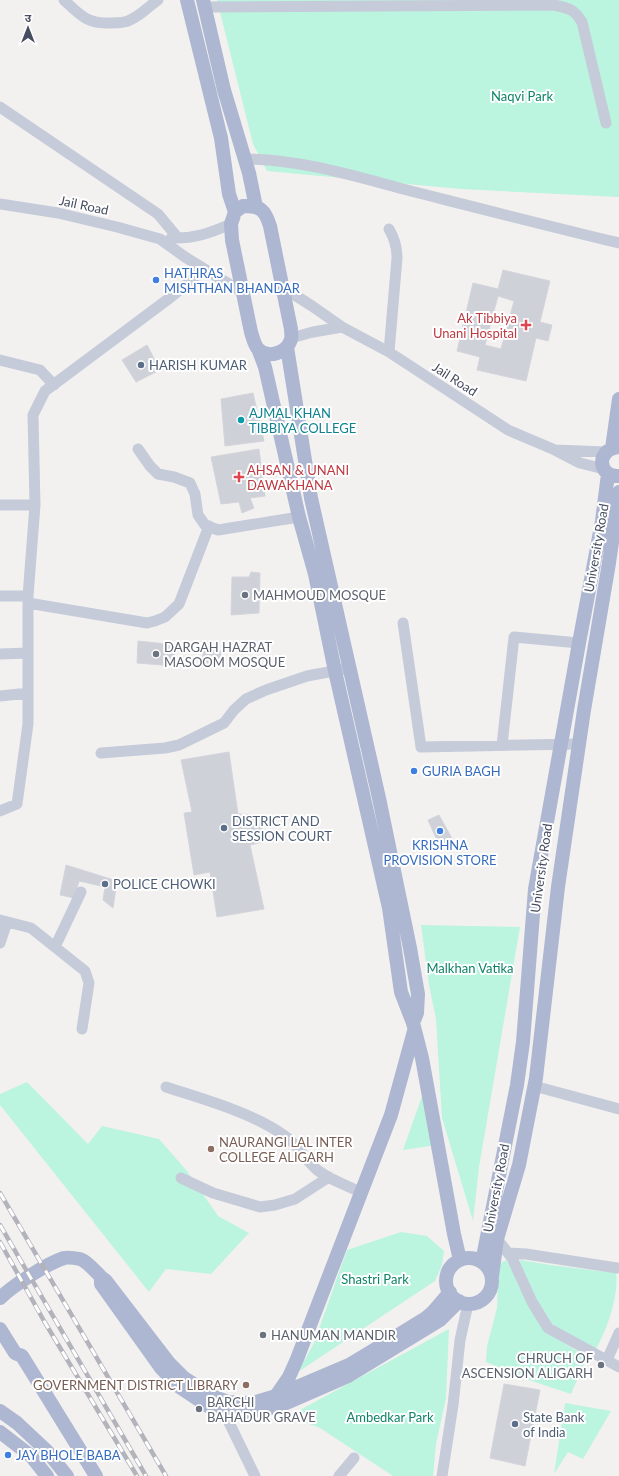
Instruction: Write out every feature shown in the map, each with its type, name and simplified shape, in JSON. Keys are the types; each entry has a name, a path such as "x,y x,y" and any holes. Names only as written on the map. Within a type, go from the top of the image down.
{"main road":[{"path":"187,0 226,161 233,218 232,240 242,292 254,342 259,350 265,367 298,517 315,574 335,671 389,908 401,992 414,1027 422,1058 460,1260"},
{"path":"203,3 224,90 252,185 256,207"},
{"path":"233,218 243,206 256,207 261,209 268,221 291,329 289,343 311,498 381,805 418,994 414,1027 392,1115 297,1359 289,1376 276,1396"},
{"path":"259,350 268,354 279,353 289,343"},
{"path":"612,449 619,399"},
{"name":"University Road","path":"482,1262 517,1085 523,1042 535,889 610,473 602,463 602,457 612,449"},
{"name":"University Road","path":"492,1276 497,1240 519,1165 534,1086 558,887 579,744 616,529 619,492"},
{"path":"0,1298 8,1291 55,1262 66,1258 80,1259 106,1281 169,1363 184,1378 201,1390 228,1402 243,1403 256,1402 276,1396 349,1365 379,1348 432,1313 459,1299"},
{"path":"465,1258 477,1259 487,1266 492,1276 492,1289 485,1299 474,1304 459,1299 446,1286 447,1273 454,1263 460,1260 465,1258"},
{"path":"101,1277 101,1284 169,1377 191,1396 208,1406 224,1412 235,1414 277,1407 348,1376 440,1320 459,1299"},
{"path":"2,1333 15,1353 22,1356 96,1476"},
{"path":"15,1353 14,1360 85,1476"},
{"path":"0,1411 17,1423 47,1451 67,1476"},
{"path":"0,1432 31,1456 47,1476"}],"street":[{"path":"64,0 81,16 89,21 103,23 120,23 131,20 158,0"},
{"path":"573,0 576,13 582,22 606,123"},
{"path":"203,3 554,5 568,8 576,13"},
{"path":"0,107 158,214 178,238"},
{"path":"244,159 260,158 296,162 619,243"},
{"name":"Jail Road","path":"0,204 58,213 160,239 242,292"},
{"name":"Jail Road","path":"160,239 189,238 207,234 233,218"},
{"path":"389,229 397,247 397,258 389,352"},
{"path":"0,811 17,804 28,724 28,599 35,504 33,415 46,392 54,385 193,280 203,268"},
{"name":"Jail Road","path":"282,287 342,327 389,352 508,430 555,450 580,463 610,473"},
{"path":"289,343 313,332 342,327"},
{"path":"0,360 40,370 54,385"},
{"path":"138,449 150,466 158,474 174,477 190,483 195,494 198,514 205,525 218,530 298,517"},
{"name":"Jail Road","path":"555,450 612,449"},
{"path":"0,505 35,504"},
{"path":"0,596 28,599 147,622 156,621 165,617 179,604 209,526"},
{"path":"403,622 421,747 579,744"},
{"path":"502,745 514,637 579,644"},
{"path":"0,654 28,653"},
{"path":"101,753 165,748 179,745 224,723 234,710 246,699 252,696 307,676 350,668"},
{"path":"0,696 28,693"},
{"path":"55,947 82,892"},
{"path":"0,943 3,921 31,928 85,971 89,983 82,1029"},
{"path":"534,1086 619,1109"},
{"path":"166,1087 231,1109 284,1135 294,1143 314,1167 329,1177 362,1193"},
{"path":"181,1178 213,1193 260,1207 275,1205 295,1199 329,1177"},
{"path":"497,1240 508,1253 532,1302 548,1328 619,1367"},
{"path":"508,1253 526,1254 617,1268"},
{"path":"442,1476 453,1405 460,1340 459,1299"},
{"path":"607,1360 619,1333"},
{"path":"224,1412 255,1476"},
{"path":"339,1476 354,1458"}],"green space":[{"name":"Naqvi Park","path":"217,0 619,0 619,197 461,189 267,171 253,144"},
{"name":"Malkhan Vatika","path":"421,925 520,927 479,1167 473,1221 442,1118 436,1019 429,985"},
{"path":"27,1082 88,1144 102,1126 159,1139 187,1171 218,1216 249,1233 211,1274 166,1269 149,1292 0,1105 0,1094"},
{"path":"422,1096 436,1145 403,1150"},
{"name":"Shastri Park","path":"401,1232 427,1236 444,1251 442,1265 435,1281 298,1372 314,1343 347,1250"},
{"path":"506,1260 513,1270 517,1283 544,1331 587,1357 571,1394 532,1381 486,1362 487,1346 497,1308 499,1264"},
{"path":"521,1260 616,1273 616,1291 614,1302 608,1322 596,1349 550,1323 535,1300 517,1264"},
{"name":"Ambedkar Park","path":"449,1329 446,1398 436,1444 433,1476 393,1476 320,1428 289,1416"},
{"path":"565,1403 611,1411 583,1459 568,1452 554,1474"}],"building":[{"path":"503,270 550,281 540,322 552,325 548,341 536,338 526,381 477,370 480,357 457,351 473,283 498,289","holes":["498,296 514,301 501,349 485,345"]},
{"name":"HARISH KUMAR","path":"147,345 160,370 136,382 122,360"},
{"name":"AJMAL KHAN TIBBIYA COLLEGE","path":"253,393 264,441 225,446 221,399"},
{"name":"AHSAN & UNANI DAWAKHANA","path":"259,449 265,496 250,498 254,508 242,513 239,502 221,504 211,457"},
{"name":"MAHMOUD MOSQUE","path":"251,572 260,573 259,613 231,615 232,577 249,577"},
{"name":"DARGAH HAZRAT MASOOM MOSQUE","path":"138,641 176,645 173,666 137,663"},
{"path":"204,650 221,651 220,665 201,663"},
{"name":"DISTRICT AND SESSION COURT","path":"229,752 238,814 258,815 266,841 250,845 264,909 217,917 210,872 194,875 184,813 192,812 181,760"},
{"name":"KRISHNA PROVISION STORE","path":"439,815 454,842 440,847 428,820"},
{"name":"POLICE CHOWKI","path":"66,865 117,881 113,908 103,900 105,887 79,881 74,898 60,895"},
{"name":"State Bank of India","path":"504,1384 540,1390 525,1466 490,1458"}],"railway":[{"path":"0,1193 166,1476"},
{"path":"0,1225 146,1476"},
{"path":"0,1242 44,1321 137,1476"}],"place":[{"name":"HATHRAS MISHTHAN BHANDAR","path":"156,280"},
{"name":"Ak Tibbiya Unani Hospital","path":"526,325"},
{"name":"HARISH KUMAR","path":"141,365"},
{"name":"AJMAL KHAN TIBBIYA COLLEGE","path":"241,420"},
{"name":"AHSAN & UNANI DAWAKHANA","path":"239,477"},
{"name":"MAHMOUD MOSQUE","path":"245,595"},
{"name":"DARGAH HAZRAT MASOOM MOSQUE","path":"156,654"},
{"name":"GURIA BAGH","path":"414,771"},
{"name":"DISTRICT AND SESSION COURT","path":"224,828"},
{"name":"KRISHNA PROVISION STORE","path":"440,831"},
{"name":"POLICE CHOWKI","path":"105,884"},
{"name":"NAURANGI LAL INTER COLLEGE ALIGARH","path":"211,1149"},
{"name":"HANUMAN MANDIR","path":"263,1335"},
{"name":"CHRUCH OF ASCENSION ALIGARH","path":"601,1365"},
{"name":"GOVERNMENT DISTRICT LIBRARY","path":"246,1385"},
{"name":"BARCHI BAHADUR GRAVE","path":"199,1409"},
{"name":"State Bank of India","path":"515,1424"},
{"name":"JAY BHOLE BABA","path":"8,1455"}]}
